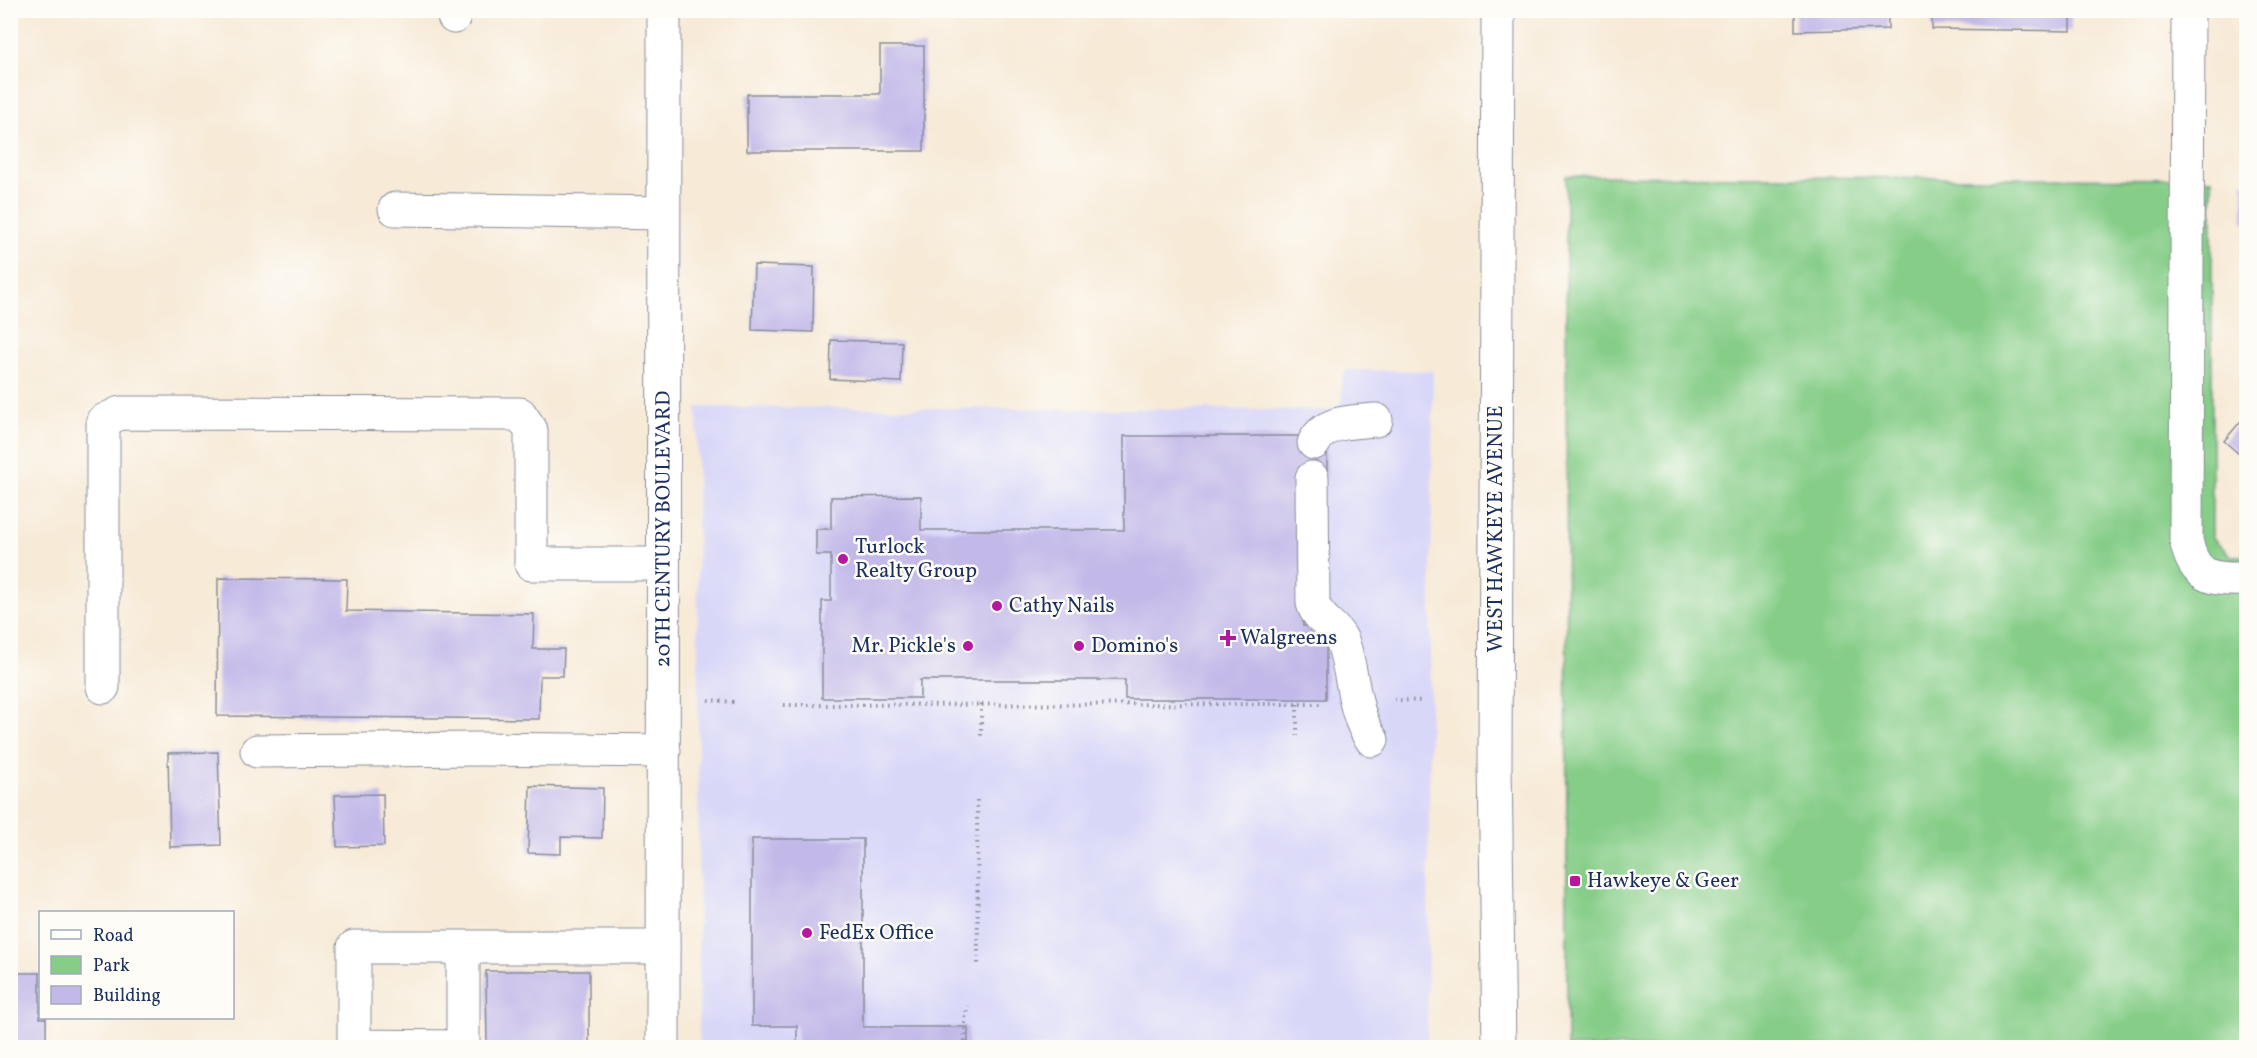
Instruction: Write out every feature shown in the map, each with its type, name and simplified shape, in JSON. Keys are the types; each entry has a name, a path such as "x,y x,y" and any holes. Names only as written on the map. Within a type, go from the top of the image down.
{"street":[{"name":"20TH CENTURY BOULEVARD","path":"663,1047 664,10"},
{"name":"WEST HAWKEYE AVENUE","path":"1498,10 1496,763 1499,1047"},
{"path":"2188,10 2186,539 2191,560 2196,568 2205,574 2214,578 2247,579"},
{"path":"395,209 663,213"},
{"path":"104,687 103,421 120,413 520,414 531,430 531,564 663,564"},
{"path":"1314,443 1318,435 1329,427 1376,420"},
{"path":"1312,478 1313,603 1318,615 1342,639 1363,726 1372,740"},
{"path":"257,751 491,749 664,751"},
{"path":"463,946 463,1047 354,1046 354,946 463,946 663,946"}],"path":[{"path":"708,700 735,702"},
{"path":"1390,700 1423,701"},
{"path":"981,704 981,737"},
{"path":"1297,704 1297,739"},
{"path":"784,705 1331,704"},
{"path":"977,800 978,964"},
{"path":"965,1047 965,1018 968,1006"}],"shaded area":[{"path":"1347,370 1433,371 1427,1047 699,1047 697,407 1328,410 1338,406 1341,402 1342,378"}],"green space":[{"path":"1566,176 2212,179 2212,537 2231,556 2246,556 2246,1047 1567,1047"}],"building":[{"path":"1795,10 1888,10 1888,29 1795,31"},
{"path":"1932,10 2071,10 2071,31 1932,29"},
{"path":"880,46 924,46 924,151 747,151 747,94 880,94"},
{"path":"2243,183 2246,183 2246,223 2243,223"},
{"path":"754,265 814,267 813,332 752,330"},
{"path":"831,340 902,342 901,382 830,379"},
{"path":"2246,415 2246,460 2224,441"},
{"path":"1124,436 1302,436 1327,443 1327,478 1303,478 1303,626 1326,626 1326,699 1125,699 1125,680 920,680 920,698 822,698 822,601 831,601 831,555 816,555 816,529 831,529 831,497 921,496 921,530 1124,530"},
{"path":"218,578 347,579 346,611 534,614 533,649 564,649 563,676 540,676 539,719 217,716"},
{"path":"218,752 221,845 170,847 168,753"},
{"path":"530,786 603,788 602,838 561,837 561,854 528,853"},
{"path":"383,794 384,846 337,847 335,795"},
{"path":"752,839 863,839 863,1027 968,1027 968,1048 797,1048 797,1026 752,1026"},
{"path":"486,971 589,971 589,1048 487,1048"},
{"path":"10,973 39,973 39,1019 46,1019 46,1048 10,1048"}],"place":[{"name":"Turlock Realty Group","path":"843,559"},
{"name":"Cathy Nails","path":"997,606"},
{"name":"Walgreens","path":"1228,638"},
{"name":"Mr. Pickle's","path":"968,646"},
{"name":"Domino's","path":"1079,646"},
{"name":"Hawkeye & Geer","path":"1575,881"},
{"name":"FedEx Office","path":"807,933"}]}
